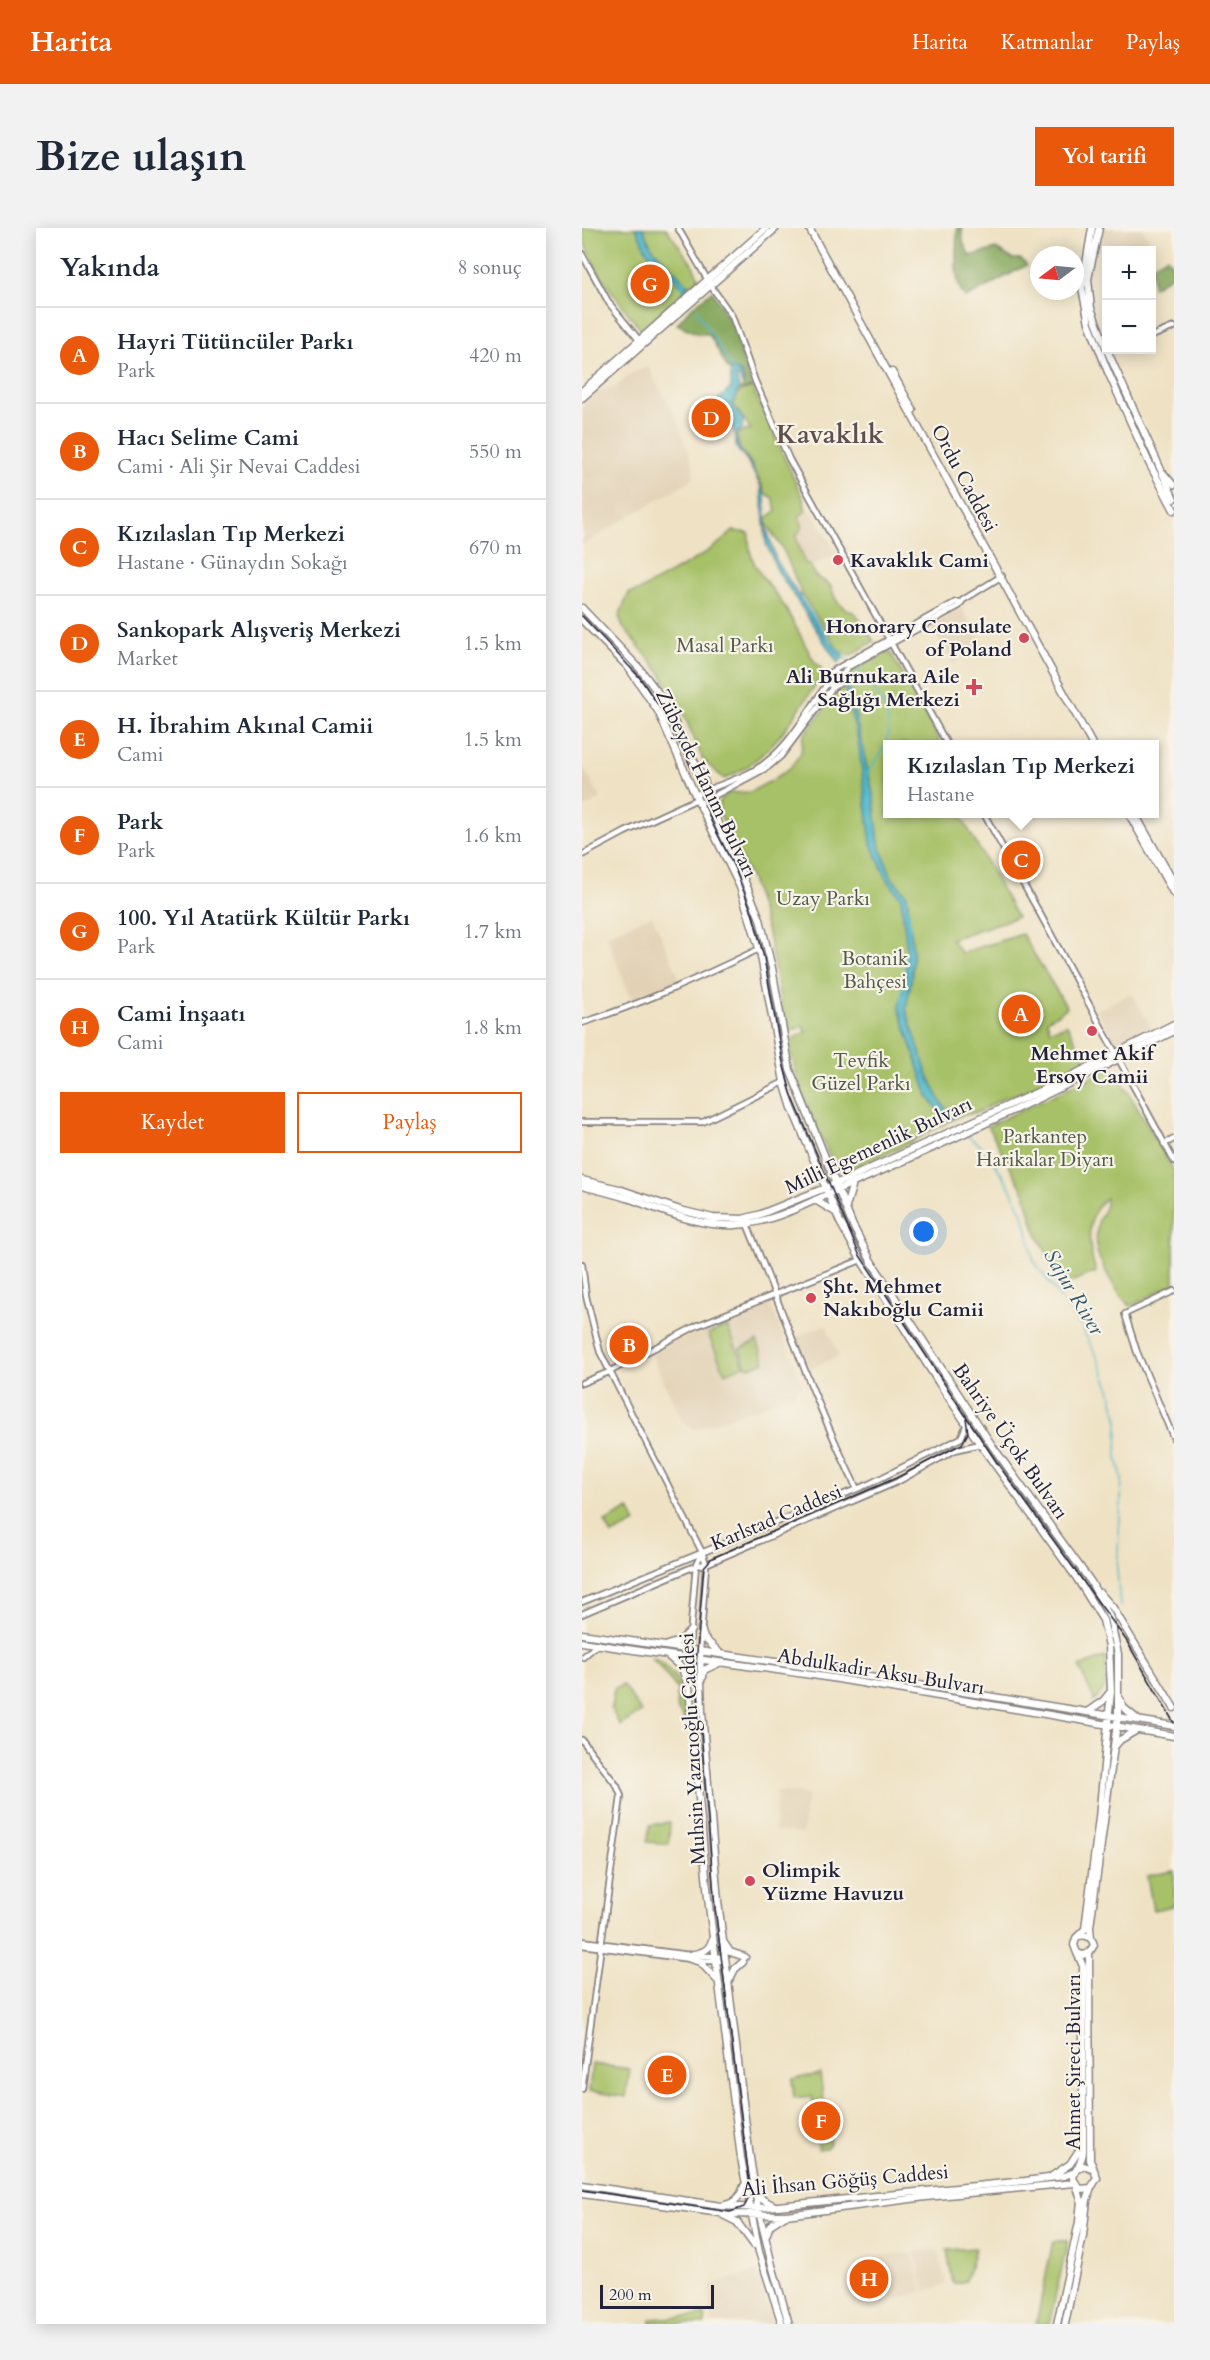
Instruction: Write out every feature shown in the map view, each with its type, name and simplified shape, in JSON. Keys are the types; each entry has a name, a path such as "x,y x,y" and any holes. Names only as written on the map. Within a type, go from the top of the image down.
{"main road":[{"path":"582,391 766,228"},
{"path":"582,398 776,228"},
{"path":"1092,228 1082,288 1089,323 1108,372 1149,463 1174,508"},
{"path":"1099,228 1088,279 1089,294 1102,336"},
{"name":"Ordu Caddesi","path":"810,229 1090,740"},
{"path":"1110,354 1174,499"},
{"name":"Ordu Caddesi","path":"1001,577 1095,740"},
{"name":"Zübeyde Hanım Bulvarı","path":"582,608 640,669 662,698 704,780 714,813 753,900 768,950 790,1070 812,1130 838,1186"},
{"name":"Zübeyde Hanım Bulvarı","path":"582,620 628,667 658,711 697,800 740,887 759,949 783,1082 826,1191"},
{"path":"1132,818 1174,894"},
{"path":"1138,818 1174,883"},
{"name":"Milli Egemenlik Bulvarı","path":"582,1186 680,1217 713,1224 747,1224 788,1212 826,1191 899,1164 1117,1057 1174,1024"},
{"name":"Milli Egemenlik Bulvarı","path":"850,1181 948,1131 1174,1031"},
{"path":"819,1173 818,1186 813,1197 836,1212"},
{"path":"833,1176 850,1181 846,1207"},
{"name":"Milli Egemenlik Bulvarı","path":"582,1180 619,1189 680,1210 729,1220 761,1214 813,1197"},
{"name":"Bahriye Üçok Bulvarı","path":"838,1186 871,1262 993,1447 1091,1582 1110,1618 1118,1654 1116,1727"},
{"name":"Bahriye Üçok Bulvarı","path":"826,1191 861,1260 980,1444 1103,1620 1109,1646 1111,1691 1085,1929 1079,1936"},
{"path":"1091,1582 1113,1608 1174,1708"},
{"path":"701,1628 708,1644 724,1654"},
{"path":"660,1650 680,1641 691,1630"},
{"name":"Abdulkadir Aksu Bulvarı","path":"582,1634 689,1657 1017,1708 1107,1726 1174,1736"},
{"name":"Abdulkadir Aksu Bulvarı","path":"582,1642 660,1650 700,1650 1174,1726"},
{"name":"Muhsin Yazıcıoğlu Caddesi","path":"689,1649 689,1687 712,1936 744,2182 759,2252 782,2324"},
{"path":"660,1650 678,1662 689,1687"},
{"name":"Muhsin Yazıcıoğlu Caddesi","path":"700,1650 722,1940 754,2188 765,2239 789,2324"},
{"path":"702,1689 704,1670 713,1664 722,1662"},
{"path":"1086,1713 1103,1701 1111,1691"},
{"path":"1118,1695 1124,1708 1140,1720"},
{"path":"1077,1953 1083,1955 1089,1953 1094,1945 1090,1927 1116,1727"},
{"path":"1112,1750 1120,1740 1137,1730"},
{"path":"1057,2324 1079,2222 1081,2200 1076,2185 1076,2170 1083,2161 1083,1966 1074,1945 1079,1936 1086,1935 1091,1939"},
{"path":"689,1957 706,1950 712,1936"},
{"path":"722,1940 730,1952 744,1960 730,1975 728,1984"},
{"name":"Ahmet Şireci Bulvarı","path":"1089,1953 1090,2160 1094,2170"},
{"path":"689,1957 700,1962 713,1974 718,1983"},
{"path":"1048,2179 1070,2164 1083,2143"},
{"path":"1065,2324 1083,2236 1087,2200 1096,2182 1094,2170 1084,2166 1076,2170"},
{"name":"Ali İhsan Göğüş Caddesi","path":"582,2194 750,2215 776,2206 1048,2179 1064,2176 1076,2170"},
{"path":"721,2206 728,2205 740,2196 744,2182"},
{"name":"Ali İhsan Göğüş Caddesi","path":"582,2183 721,2206 749,2207 759,2212 786,2215 926,2197 1076,2185"},
{"path":"1076,2185 1084,2190 1092,2188"},
{"path":"754,2188 763,2200 776,2206"},
{"path":"582,2201 592,2194"},
{"path":"720,2213 737,2223 759,2252"},
{"path":"765,2239 766,2230 770,2224 786,2215"}],"street":[{"path":"678,228 711,286 732,316 755,381 789,459 945,740"},
{"path":"582,254 609,303 639,340"},
{"path":"1156,334 1174,327"},
{"path":"1160,470 1174,485"},
{"path":"697,800 710,800 781,756 838,684 842,672 890,641 1001,577"},
{"path":"582,855 625,832 697,800 707,790 752,771 777,752 791,737 827,684 826,677 847,661 890,641"},
{"path":"833,672 840,678"},
{"path":"827,684 834,687"},
{"path":"704,780 716,787"},
{"path":"714,813 719,795"},
{"path":"987,818 1174,1161"},
{"path":"582,1023 653,999 759,949"},
{"path":"582,1122 703,1122 783,1082"},
{"path":"1164,1144 1174,1139"},
{"path":"747,1224 834,1442 857,1489"},
{"path":"582,1383 609,1372 696,1326 861,1260"},
{"path":"582,1264 593,1327 609,1372 702,1552"},
{"path":"1174,1291 1125,1314 1137,1352 1174,1439"},
{"name":"Karlstad Caddesi","path":"582,1602 857,1489 961,1438 967,1424"},
{"name":"Karlstad Caddesi","path":"582,1614 696,1565 706,1564 897,1482 955,1450 980,1444"},
{"name":"Muhsin Yazıcıoğlu Caddesi","path":"700,1650 706,1564 702,1552"},
{"name":"Muhsin Yazıcıoğlu Caddesi","path":"689,1649 696,1565 702,1552"},
{"path":"582,1662 582,1656 598,1644"},
{"path":"582,2090 621,1796 617,1786 583,1740"},
{"path":"582,1943 689,1957 724,1959"}],"shaded area":[{"path":"1098,228 1143,228 1151,243 1144,246 1102,246 1102,259 1096,245"},
{"path":"648,367 675,415 694,468 694,478 582,545 582,406 598,391 615,387 633,372"},
{"path":"811,510 837,553 814,566 806,561 797,537 806,527 801,518"},
{"path":"961,607 984,645 953,664 931,625"},
{"path":"584,769 601,798 582,809 582,770"},
{"path":"652,915 678,975 676,983 632,1001 606,935"},
{"path":"1132,993 1152,1029 1117,1047 1097,1010"},
{"path":"769,1300 802,1384 794,1395 696,1429 690,1427 684,1423 650,1353"},
{"path":"826,1325 839,1356 808,1370 793,1338"},
{"path":"776,1791 808,1794 802,1834 775,1831"},
{"path":"937,2249 947,2284 925,2291 914,2251"},
{"path":"912,2253 923,2291 893,2301 880,2255"},
{"path":"758,2273 772,2324 711,2324 710,2287 712,2284"}],"green space":[{"path":"582,228 666,228 692,264 699,278 641,330 596,267 584,240"},
{"path":"957,228 962,228 963,242 970,256 996,249 1013,259 1021,259 1027,265 966,298 958,284"},
{"path":"1167,257 1174,268 1174,274 1156,285 1156,263"},
{"path":"712,291 734,328 752,387 740,391 744,382 743,375 728,369 709,334 698,334 677,324 688,311"},
{"path":"752,387 803,498 806,511 799,517 803,526 796,537 805,563 811,566 815,576 830,585 836,600 844,608 855,613 874,641 850,656 838,649 802,595 784,551 764,520 776,511 773,498 765,493 760,481 740,451 736,434 751,429 733,404 740,391"},
{"name":"Masal Parkı","path":"733,531 749,533 749,545 754,563 786,610 814,661 821,668 821,677 780,736 768,749 741,771 724,779 703,760 682,710 660,672 622,626 619,616 629,593 639,591 688,563 713,548"},
{"path":"890,651 939,740 883,740 883,818 962,818 1017,917 951,939 961,953 1022,934 1067,1008 1047,1020 1050,1030 1067,1025 1086,1060 1037,1087 1002,1099 981,1111 957,1117 899,1148 844,1172 832,1162 800,1088 788,1042 806,1032 803,1026 786,1032 768,933 751,879 718,810 720,800 729,793 750,792 791,767 801,753 803,736 854,670"},
{"name":"Parkantep Harikalar Diyarı","path":"1110,1068 1117,1073 1174,1171 1174,1284 1131,1306 1110,1279 1096,1247 1098,1223 1106,1205 1106,1198 1099,1205 1091,1223 1091,1252 1096,1272 1063,1285 1035,1230 1025,1194 988,1126"},
{"path":"727,1326 744,1365 725,1373 708,1334"},
{"path":"757,1341 765,1362 751,1367 746,1366 740,1349"},
{"path":"629,1509 636,1523 612,1535 605,1522"},
{"path":"1105,1657 1104,1688 1093,1702 1094,1699 1079,1667"},
{"path":"652,1658 666,1667 682,1688 685,1696 686,1722 676,1706 678,1690"},
{"path":"623,1685 641,1712 620,1726 611,1708 614,1689"},
{"path":"670,1822 669,1844 647,1842 650,1825"},
{"path":"1174,1871 1174,1906 1153,1910 1147,1876"},
{"path":"592,2064 630,2069 626,2097 589,2091"},
{"path":"820,2074 830,2144 826,2148 818,2149 812,2096 794,2098 792,2079"},
{"path":"1053,2241 1068,2241 1049,2324 1036,2324"},
{"path":"975,2248 966,2281 953,2284 947,2250"},
{"path":"705,2315 705,2324 651,2324 651,2319"}],"water":[{"path":"636,228 643,228 651,246 689,286 685,289 646,250"},
{"path":"730,371 740,372 743,380 742,385 740,378 736,376 739,389 732,404 743,419 742,429 736,434 739,448 744,454 739,452 736,446 735,434 717,400 730,388"},
{"path":"745,455 750,462 765,495 766,526 776,560 823,633 843,658 838,663 777,570 766,543 761,487"},
{"path":"847,680 874,798 879,843 892,878 907,895 913,952 912,977 906,1009 927,1073 941,1102 954,1119 947,1122 928,1096 899,1008 906,977 907,952 901,898 887,879 871,844 858,740 843,682"}],"waterway":[{"name":"Sajur River","path":"681,285 685,292"},
{"name":"Sajur River","path":"696,309 734,371"},
{"name":"Sajur River","path":"800,597 830,641 847,660"},
{"name":"Sajur River","path":"853,665 882,702 888,724 886,740"},
{"name":"Sajur River","path":"867,775 883,749"},
{"name":"Sajur River","path":"908,909 911,930"},
{"name":"Sajur River","path":"901,1001 907,950"},
{"name":"Sajur River","path":"966,1135 985,1149 1007,1182 1023,1214 1034,1261 1080,1325 1097,1357 1110,1389 1118,1421 1117,1457 1122,1478 1117,1570 1120,1607"}],"tram line":[{"path":"582,616 640,678 669,721 697,780 711,821 735,869 753,915 791,1093 859,1254 997,1463 1126,1640 1174,1723"},
{"path":"582,2190 730,2212 744,2207 751,2194 715,1908 696,1665 704,1567 712,1558 896,1478 962,1444 968,1433 966,1418"}],"place":[{"name":"100. Yıl Atatürk Kültür Parkı","path":"650,284"},
{"name":"Sankopark Alışveriş Merkezi","path":"711,418"},
{"name":"Kavaklık Cami","path":"838,560"},
{"name":"Honorary Consulate of Poland","path":"1024,638"},
{"name":"Ali Burnukara Aile Sağlığı Merkezi","path":"974,687"},
{"name":"Kızılaslan Tıp Merkezi","path":"1021,860"},
{"name":"Hayri Tütüncüler Parkı","path":"1021,1014"},
{"name":"Mehmet Akif Ersoy Camii","path":"1092,1031"},
{"name":"Şht. Mehmet Nakıboğlu Camii","path":"811,1298"},
{"name":"Hacı Selime Cami","path":"629,1345"},
{"name":"Olimpik Yüzme Havuzu","path":"750,1881"},
{"name":"H. İbrahim Akınal Camii","path":"667,2075"},
{"name":"Park","path":"821,2121"},
{"name":"Cami İnşaatı","path":"869,2279"}],"district":[{"name":"Kavaklık","path":"830,434"}],"park label":[{"name":"Uzay Parkı","path":"823,898"},
{"name":"Botanik Bahçesi","path":"875,970"},
{"name":"Tevfik Güzel Parkı","path":"861,1072"}]}
